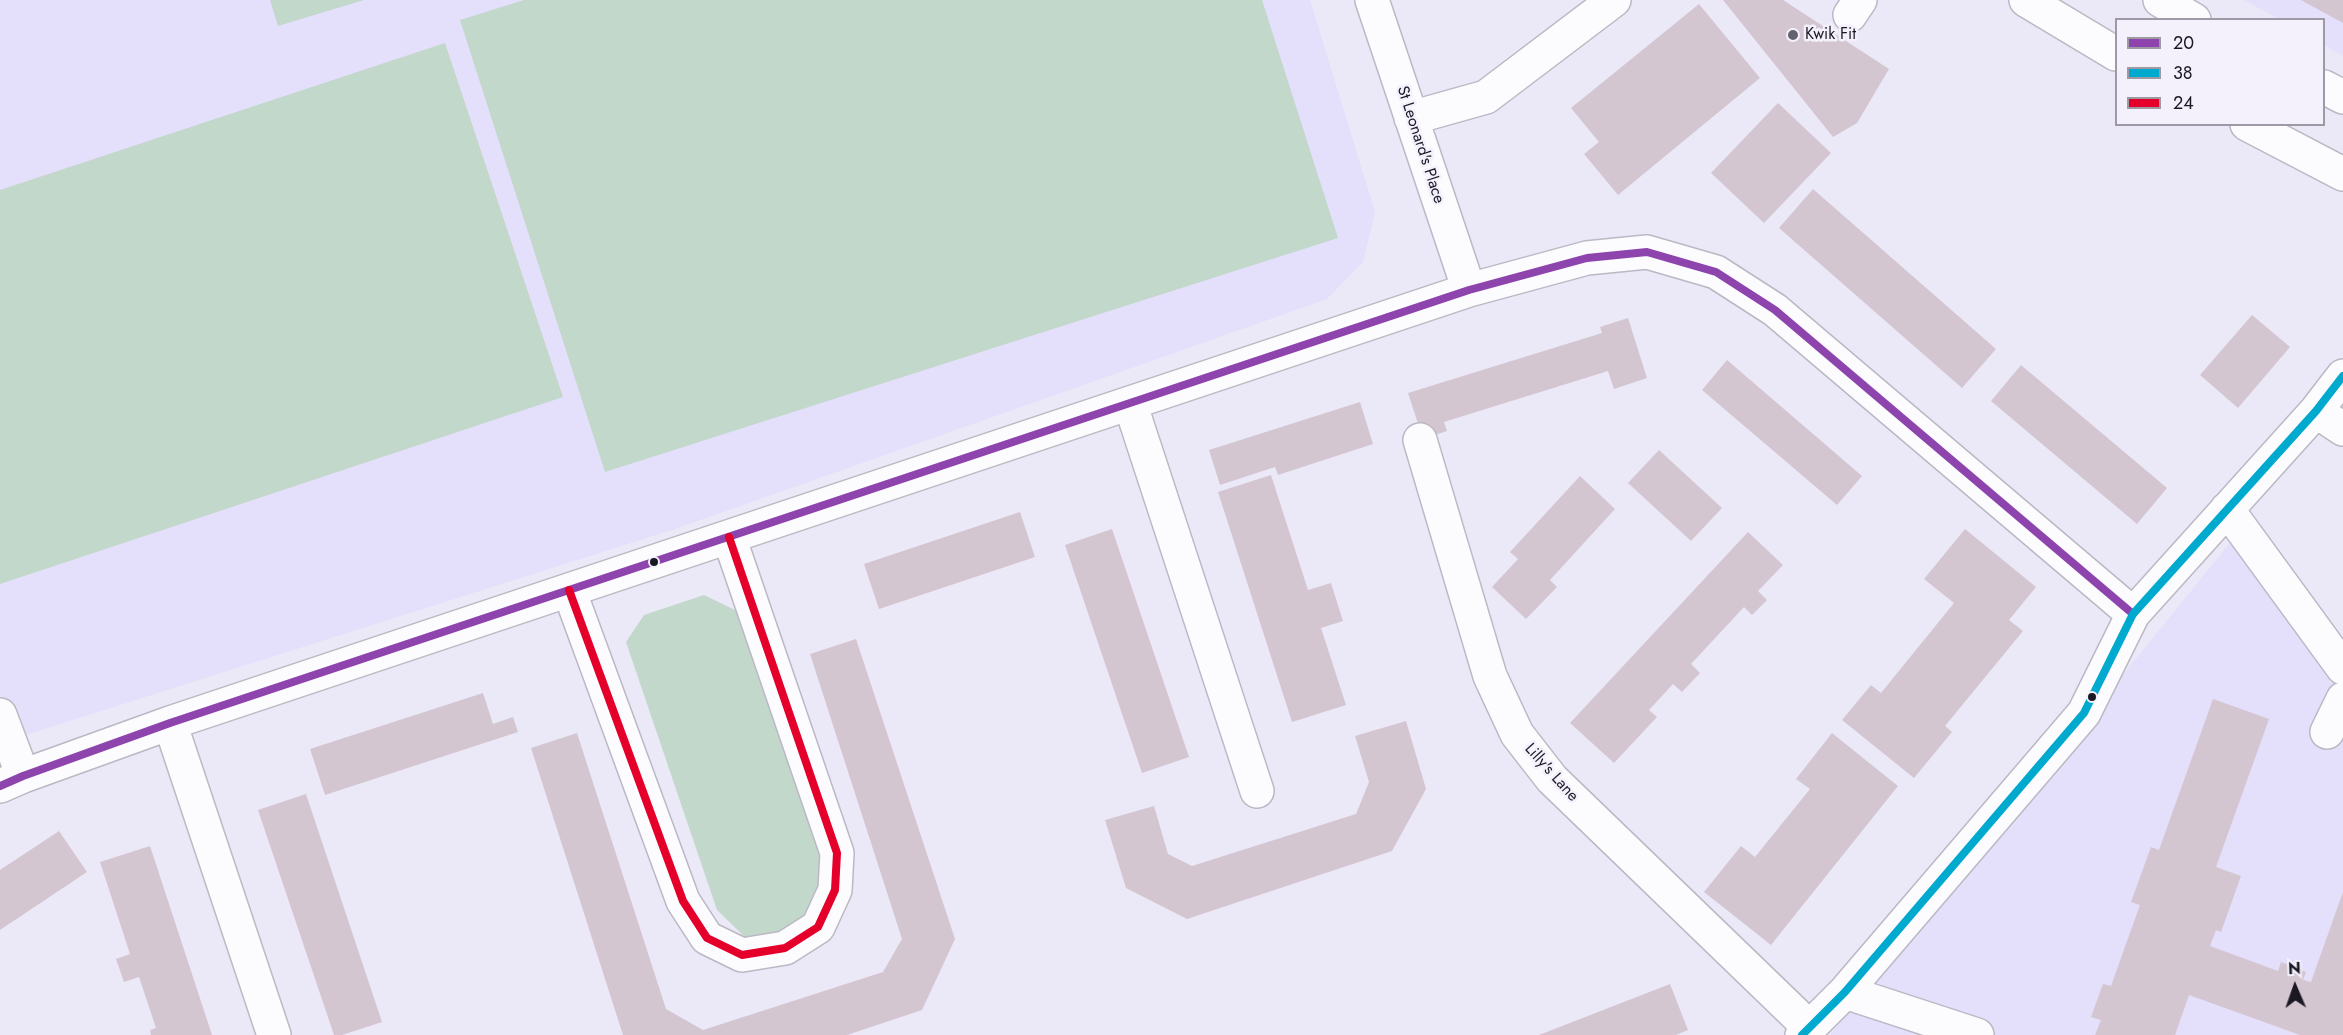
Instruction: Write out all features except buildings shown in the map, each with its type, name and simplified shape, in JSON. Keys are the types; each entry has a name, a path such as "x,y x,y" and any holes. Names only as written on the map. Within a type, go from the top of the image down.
{"street":[{"name":"St Leonard's Place","path":"1372,0 1468,290"},
{"path":"1411,118 1486,97 1614,0"},
{"path":"2026,0 2115,53"},
{"path":"2160,0 2191,18"},
{"path":"2325,88 2343,97"},
{"path":"2251,126 2343,174"},
{"path":"0,715 11,781 170,723 1468,290 1587,258 1647,252 1716,272 1775,310 2133,614"},
{"path":"1806,1031 1845,992 2084,712 2133,614 2316,411 2343,376"},
{"path":"1130,403 1257,791"},
{"path":"2316,411 2343,429"},
{"name":"Lilly's Lane","path":"1420,440 1490,676 1517,734 1552,779 1806,1031"},
{"path":"2227,509 2343,668"},
{"path":"569,590 683,901 707,938 742,955 784,948 818,927 835,890 837,853 729,537"},
{"path":"2327,732 2343,699"},
{"path":"170,723 274,1035"},
{"path":"1845,992 1977,1035"}],"shaded area":[{"path":"0,0 1310,0 1375,212 1363,262 1327,299 675,529 0,743"},
{"path":"2244,0 2343,0 2343,56 2325,46 2325,18 2277,18"},
{"path":"2230,543 2343,643 2343,1035 1830,1035"}],"green space":[{"path":"270,0 364,0 278,26"},
{"path":"524,0 1262,0 1338,238 605,472 460,20"},
{"path":"445,43 563,397 0,584 0,190"},
{"path":"704,595 739,612 830,880 810,925 750,942 717,910 626,642 644,615"}],"transit line":[{"name":"20","path":"0,786 170,723 1469,290 1587,258 1647,252 1716,272 1775,310 2133,614"},
{"name":"38","path":"1802,1035 1845,992 2084,713 2133,614 2316,411 2343,376"},
{"name":"24","path":"569,590 683,901 707,938 742,955 785,948 818,927 835,890 837,853 729,537"}],"place":[{"name":"Kwik Fit","path":"1793,35"}]}
